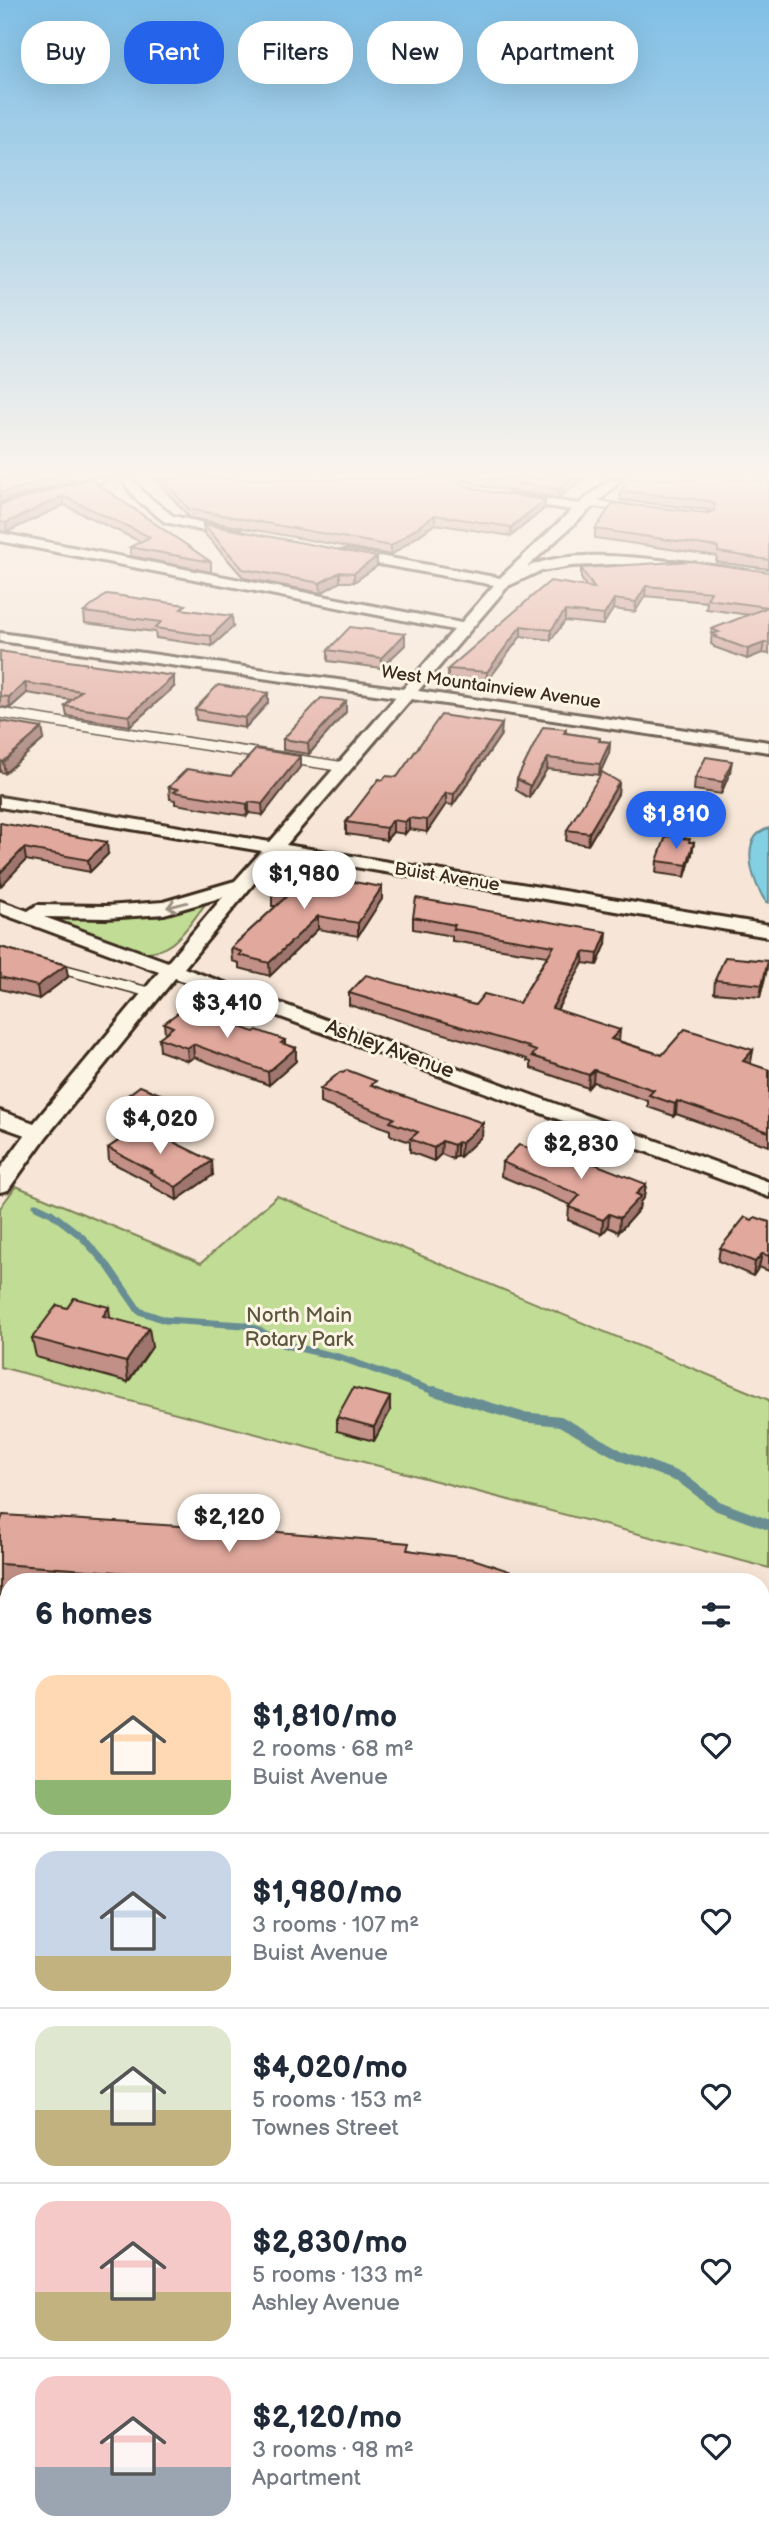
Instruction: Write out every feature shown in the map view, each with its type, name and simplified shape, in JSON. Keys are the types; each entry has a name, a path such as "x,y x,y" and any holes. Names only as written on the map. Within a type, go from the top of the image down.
{"street":[{"path":"310,598 464,628"},
{"path":"0,1185 38,1132 242,885 490,598"},
{"name":"West Mountainview Avenue","path":"0,637 572,716 769,747"},
{"name":"Buist Avenue","path":"0,802 769,931"},
{"name":"Ashley Avenue","path":"5,908 145,911 180,905 242,885"},
{"name":"Ashley Avenue","path":"5,908 769,1190"},
{"path":"0,1118 38,1132"}],"lane":[{"path":"0,713 344,767"},
{"path":"43,964 152,993"}],"green space":[{"path":"207,902 177,939 168,946 147,952 134,951 44,916 159,917"},
{"name":"North Main Rotary Park","path":"16,1186 201,1263 277,1196 769,1400 769,1568 0,1367 0,1208"}],"water":[{"path":"769,828 769,903 756,884 751,851 753,841 759,833"}],"building":[{"path":"102,598 135,598 186,605 181,609 232,616 211,636 155,628 161,622 84,612"},
{"path":"530,598 639,598 636,602 614,599 604,615 565,611 551,630 521,626 487,672 448,669"},
{"path":"769,598 769,643 748,649 712,634 719,632 712,629 768,607 707,599"},
{"path":"350,627 405,634 381,658 328,650"},
{"path":"0,651 174,676 129,716 65,706 81,691 25,683 9,697 0,696"},
{"path":"218,685 268,693 245,718 195,709"},
{"path":"321,698 346,701 308,743 283,739"},
{"path":"441,715 502,724 454,794 446,793 427,820 393,820 386,828 346,822 379,779 383,780 386,776 397,777"},
{"path":"0,721 42,728 3,762 0,761"},
{"path":"543,727 566,729 564,733 610,742 600,764 548,758 530,786 517,779"},
{"path":"256,749 300,756 262,804 174,792 178,789 169,787 187,769 231,776"},
{"path":"706,757 732,761 723,782 695,778"},
{"path":"602,772 619,782 589,833 567,830"},
{"path":"0,823 107,842 88,860 24,848 0,873"},
{"path":"666,836 694,842 687,865 657,861"},
{"path":"286,870 382,887 358,923 318,916 269,963 239,955 242,952 231,948 287,896 272,894"},
{"path":"416,898 607,932 598,954 584,952 552,1008 620,1030 611,1039 662,1055 685,1029 753,1050 743,1061 769,1070 769,1132 677,1101 675,1104 649,1095 654,1090 594,1070 589,1075 532,1056 536,1051 529,1047 349,993 366,975 475,1005 484,994 519,1003 554,946 453,929 455,925 413,917"},
{"path":"0,947 66,965 37,986 0,977"},
{"path":"725,957 768,961 762,985 715,980"},
{"path":"183,1009 193,1012 196,1010 254,1032 257,1030 285,1040 281,1043 296,1048 268,1072 193,1044 187,1048 159,1038 173,1027 164,1023"},
{"path":"347,1070 376,1081 371,1085 483,1123 461,1143 454,1145 442,1141 434,1148 410,1139 418,1132 390,1122 394,1118 320,1089 340,1072"},
{"path":"140,1086 178,1101 172,1106 181,1110 162,1126 119,1108 126,1103 120,1101"},
{"path":"141,1126 212,1161 176,1187 108,1148"},
{"path":"519,1145 568,1160 572,1155 646,1184 636,1194 641,1196 620,1218 609,1214 603,1220 569,1207 580,1195 502,1162"},
{"path":"745,1217 769,1222 769,1256 762,1254 755,1262 720,1248"},
{"path":"74,1298 109,1307 103,1316 149,1328 126,1362 32,1338 57,1305 67,1308"},
{"path":"353,1388 390,1397 374,1427 337,1417"},
{"path":"3,1515 409,1543 407,1550 473,1559 515,1573 132,1573 0,1564 0,1523"}],"waterway":[{"path":"36,1206 51,1213 81,1236 108,1266 139,1311 165,1320 244,1325 259,1330 282,1344 342,1358 439,1393"},
{"path":"434,1391 522,1417 560,1421 622,1456 681,1478 718,1506 769,1525"}]}
